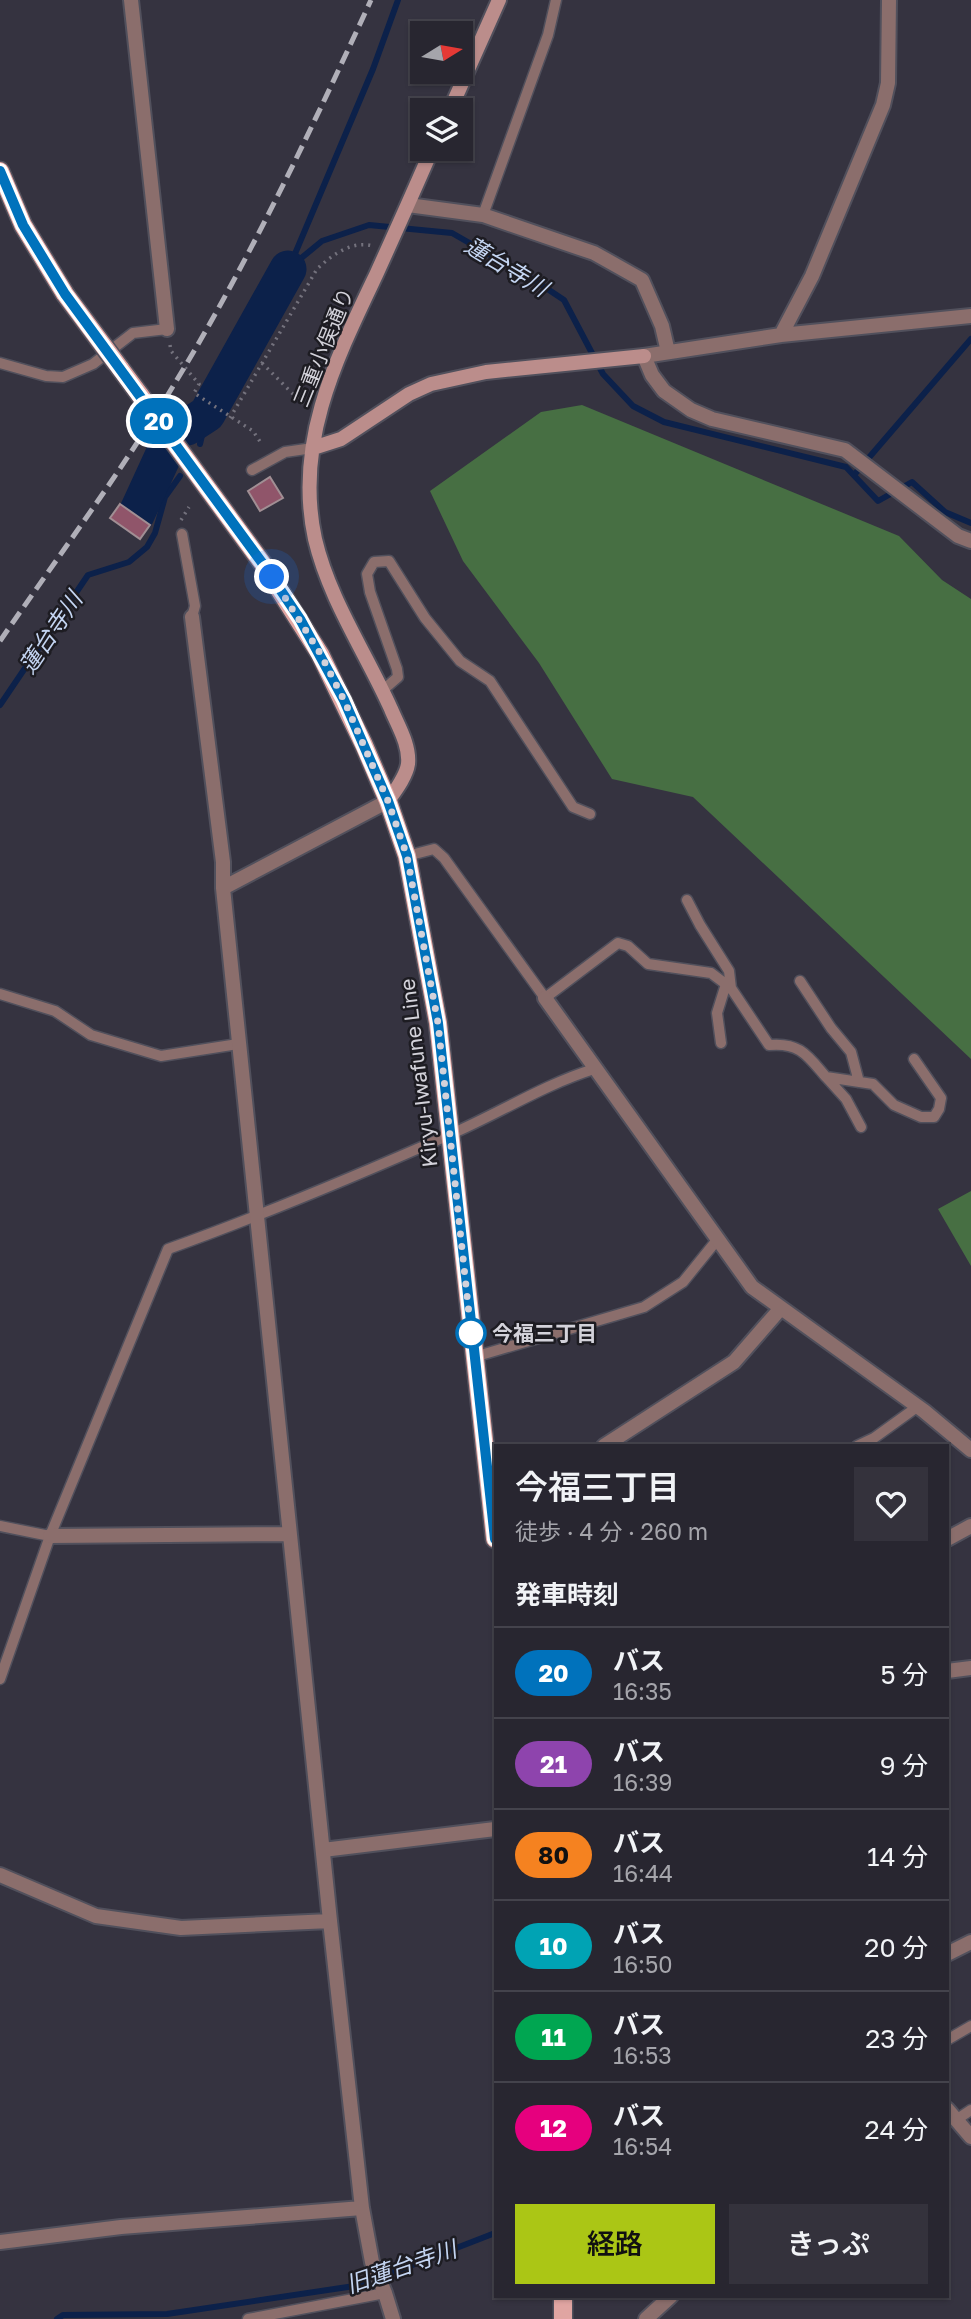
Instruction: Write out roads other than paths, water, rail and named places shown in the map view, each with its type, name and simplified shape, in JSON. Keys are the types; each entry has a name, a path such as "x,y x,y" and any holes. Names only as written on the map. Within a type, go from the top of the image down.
{"main road":[{"path":"455,98 499,0"},
{"name":"三重小俣通り","path":"388,801 397,789 408,763 404,739 322,562 312,514 310,480 316,421 338,356 427,161"},
{"name":"Kiryu-Iwafune Line","path":"0,171 23,225 65,294 263,564 320,653 349,711 388,801 407,856 438,1023 474,1357 492,1475 494,1518"},
{"path":"313,448 341,439 409,394 431,384 486,372 645,356"},
{"path":"563,2319 564,2298"}],"street":[{"path":"131,0 167,329"},
{"path":"781,335 812,276 883,105 888,83 889,0"},
{"path":"405,210 483,215 594,253 642,280 662,326 668,352"},
{"path":"971,316 781,335 645,356 652,375 664,391 691,410 712,419 845,450 957,536 971,541"},
{"path":"192,617 223,862 223,888 238,1044 362,2208 372,2262 393,2319"},
{"path":"223,888 388,801"},
{"path":"545,998 752,1287 917,1407 971,1450"},
{"path":"607,1444 734,1362 781,1308"},
{"path":"949,1538 971,1526"},
{"path":"50,1536 289,1534"},
{"path":"949,1671 971,1668"},
{"path":"323,1850 494,1829"},
{"path":"0,1875 96,1916 181,1928 330,1921"},
{"path":"949,1953 971,1942"},
{"path":"952,2114 971,2137"},
{"path":"0,2242 121,2227 362,2208"},
{"path":"646,2319 669,2298"}],"lane":[{"path":"483,215 548,35 556,0"},
{"path":"0,363 46,376 63,377 93,364 133,333 167,329"},
{"path":"252,470 285,452 313,448"},
{"path":"182,534 195,606 192,617"},
{"path":"383,690 398,677 397,669 370,592 368,574 374,562 389,561 425,618 460,661 490,681 573,807 590,814"},
{"path":"407,856 434,849 444,858 545,998 618,943 628,946 648,964 711,973 729,986 769,1045 784,1043 801,1049 846,1099 860,1127"},
{"path":"687,900 729,971 729,986 717,1013 720,1043"},
{"path":"800,981 831,1028 851,1052 859,1082"},
{"path":"0,994 55,1012 91,1035 161,1056 238,1044"},
{"path":"826,1077 873,1084 894,1105 921,1117 934,1117 941,1098 914,1059"},
{"path":"0,1679 50,1536 167,1249 257,1217 450,1135 566,1078 594,1069"},
{"path":"474,1357 644,1307 682,1282 717,1240"},
{"path":"861,1444 917,1407"},
{"path":"0,1526 50,1536"},
{"path":"949,2039 971,2026"},
{"path":"952,2114 971,2110"},
{"path":"248,2319 385,2293"}],"waterway":[{"path":"289,268 373,69 398,0"},
{"name":"蓮台寺川","path":"288,269 322,241 369,225 452,233 564,300 603,374 633,406 664,422 846,467 878,501 912,482 945,512 971,523"},
{"name":"蓮台寺川","path":"187,427 207,414 288,269"},
{"path":"854,475 971,339"},
{"name":"蓮台寺川","path":"200,444 207,414"},
{"name":"蓮台寺川","path":"136,515 164,454"},
{"name":"蓮台寺川","path":"0,705 88,575 129,562 147,547 155,533 165,497 180,476"},
{"name":"旧蓮台寺川","path":"57,2319 63,2315 167,2314 361,2285 494,2233"}],"railway":[{"path":"0,641 121,468 189,360 245,260 371,0"}],"place":[{"name":"今福三丁目","path":"471,1333"}]}
